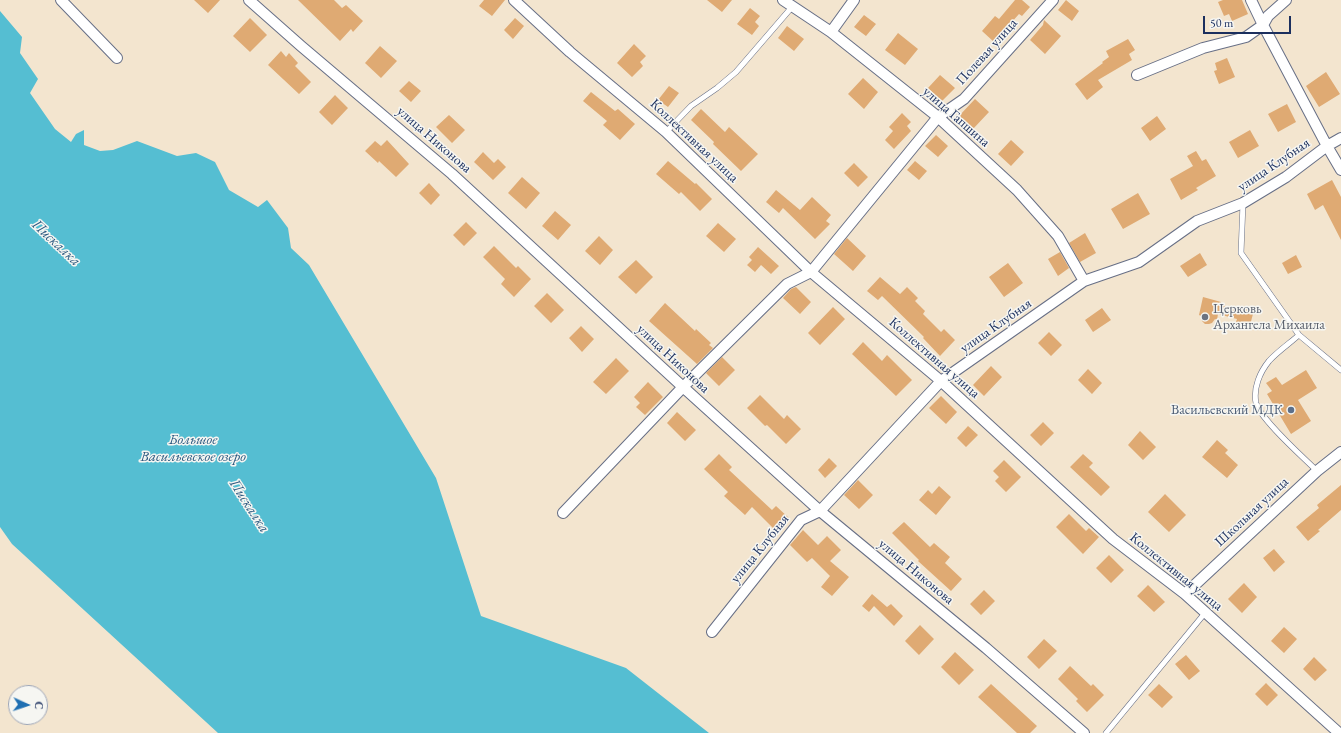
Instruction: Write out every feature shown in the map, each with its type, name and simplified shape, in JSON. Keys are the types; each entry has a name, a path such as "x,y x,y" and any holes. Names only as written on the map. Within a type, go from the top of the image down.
{"street":[{"path":"61,0 117,58"},
{"name":"улица Никонова","path":"249,0 452,174 820,511 986,648 1084,733"},
{"name":"Коллективная улица","path":"514,0 570,52 666,132 811,272 941,381 1113,539 1184,594 1339,733"},
{"name":"улица Гапшина","path":"783,0 831,32 938,117 1017,190 1058,236 1084,281"},
{"path":"831,32 854,0"},
{"name":"Полевая улица","path":"811,272 938,117 964,99 1053,0"},
{"path":"1251,0 1263,26 1341,170"},
{"path":"1137,75 1203,48 1246,37 1263,26 1268,16 1286,0"},
{"name":"улица Клубная","path":"712,632 801,520 820,511 941,381 1084,281 1139,262 1197,221 1243,203 1286,177 1327,146 1341,138"},
{"path":"563,513 683,387 787,284 811,272"},
{"name":"Школьная улица","path":"1184,594 1317,471 1341,452"}],"lane":[{"path":"666,132 691,106 717,88 736,72 792,7"},
{"path":"1243,203 1241,254 1299,335 1341,370"},
{"path":"1299,335 1270,360 1260,374 1256,389 1256,404 1262,416 1317,471"},
{"path":"1106,733 1205,613"}],"water":[{"name":"Большое Васильевское озеро","path":"0,11 22,37 20,53 38,79 30,93 55,129 71,142 76,134 84,130 84,145 100,151 113,150 137,141 177,156 196,153 215,162 229,190 258,207 267,200 288,228 291,248 309,265 436,478 481,616 626,668 709,733 218,733 12,544 0,527"}],"building":[{"path":"194,0 220,0 208,13"},
{"path":"298,0 334,0 342,8 346,5 363,21 353,32 351,29 340,41"},
{"path":"484,0 505,0 492,16 479,6"},
{"path":"707,0 732,0 722,12"},
{"path":"1015,0 1022,0 1030,7 1022,16 1019,14 994,42 982,31 995,16 999,19"},
{"path":"1066,0 1079,11 1072,21 1058,10"},
{"path":"1223,0 1242,0 1248,14 1232,21 1229,14 1224,16 1218,2"},
{"path":"750,8 760,16 755,22 759,26 752,35 737,24"},
{"path":"864,15 876,24 866,36 854,27"},
{"path":"250,18 267,35 250,52 233,36"},
{"path":"515,18 524,26 513,39 504,30"},
{"path":"1044,20 1061,36 1045,54 1030,40 1043,25"},
{"path":"787,26 804,39 794,51 778,38"},
{"path":"898,33 918,49 905,65 885,50"},
{"path":"1128,39 1135,50 1129,54 1132,60 1098,80 1103,87 1087,100 1075,84 1109,57 1106,51"},
{"path":"634,44 646,56 640,62 643,66 632,77 617,63"},
{"path":"380,46 397,61 381,78 365,63"},
{"path":"281,51 286,57 289,53 298,63 295,66 311,82 299,94 268,65"},
{"path":"1227,58 1235,77 1219,84 1214,71 1217,70 1215,63"},
{"path":"1326,72 1340,94 1319,107 1306,86"},
{"path":"940,75 955,88 942,101 928,88"},
{"path":"863,78 878,92 864,109 848,94"},
{"path":"409,81 421,91 411,102 399,91"},
{"path":"669,86 679,93 668,107 658,100"},
{"path":"591,92 615,111 618,109 635,124 620,140 603,125 607,121 583,101"},
{"path":"335,95 348,108 332,125 319,112"},
{"path":"975,99 989,112 973,129 959,116"},
{"path":"1287,104 1296,122 1278,132 1268,114"},
{"path":"701,109 725,132 729,127 758,154 741,171 691,120"},
{"path":"902,113 911,122 907,126 911,131 894,149 885,140 893,131 889,127"},
{"path":"449,115 465,130 452,143 436,127"},
{"path":"1157,116 1166,129 1150,141 1141,128"},
{"path":"1250,130 1259,146 1238,158 1229,142"},
{"path":"936,135 948,146 938,157 925,146"},
{"path":"387,140 409,164 396,177 379,161 378,163 365,151 375,141 381,146"},
{"path":"1011,140 1024,152 1011,166 998,154"},
{"path":"1196,151 1202,161 1206,159 1216,176 1196,188 1198,190 1181,200 1170,179 1193,166 1187,156"},
{"path":"483,152 494,163 498,159 506,167 493,180 474,162"},
{"path":"668,161 695,184 696,183 712,199 700,211 681,192 679,194 656,174"},
{"path":"915,161 927,171 919,180 907,170"},
{"path":"854,163 868,177 858,187 844,173"},
{"path":"522,177 540,193 526,209 508,193"},
{"path":"1332,180 1341,197 1341,240 1323,205 1315,210 1307,194"},
{"path":"429,183 440,195 431,205 419,193"},
{"path":"776,190 800,210 812,197 831,215 826,221 830,224 815,239 783,208 779,213 766,202"},
{"path":"1138,193 1150,214 1123,229 1111,209"},
{"path":"555,211 571,225 558,240 542,226"},
{"path":"466,222 477,233 464,246 453,235"},
{"path":"718,223 736,239 724,252 706,236"},
{"path":"1085,233 1096,253 1080,262 1069,243"},
{"path":"599,236 613,250 600,265 585,251"},
{"path":"847,238 866,256 853,271 834,254"},
{"path":"494,246 516,268 518,266 531,279 514,297 501,284 505,279 483,257"},
{"path":"758,247 779,266 771,274 761,265 755,272 747,265 752,260 749,257"},
{"path":"1060,252 1069,268 1058,276 1048,259"},
{"path":"1200,253 1207,265 1188,277 1180,266"},
{"path":"1296,255 1302,267 1288,274 1282,263"},
{"path":"636,260 653,277 636,294 618,277"},
{"path":"1008,263 1023,283 1004,297 989,277"},
{"path":"880,277 900,294 907,287 918,298 915,301 925,311 923,314 941,332 944,329 955,340 940,356 923,338 924,337 882,296 878,300 867,291"},
{"path":"796,287 811,302 800,314 783,298 791,289"},
{"path":"547,293 564,310 551,323 534,306"},
{"path":"1203,297 1221,302 1220,305 1239,310 1240,306 1254,310 1249,329 1235,325 1237,319 1218,314 1217,320 1215,319 1212,323 1205,324 1199,315"},
{"path":"665,303 695,331 696,329 711,343 709,345 713,348 697,364 649,321"},
{"path":"833,307 845,319 820,345 808,333"},
{"path":"1102,308 1111,320 1093,332 1085,320"},
{"path":"581,326 594,339 582,352 569,338"},
{"path":"1049,332 1062,345 1051,356 1038,343"},
{"path":"863,342 882,361 887,355 912,380 896,396 852,354"},
{"path":"722,357 735,370 719,386 706,373"},
{"path":"616,358 629,371 606,394 593,382"},
{"path":"991,366 1002,377 984,396 973,385"},
{"path":"1088,369 1102,383 1092,394 1078,380"},
{"name":"Васильевский МДК","path":"1306,370 1317,388 1298,400 1311,421 1291,434 1267,394 1272,391 1266,383 1276,377 1282,385"},
{"path":"648,382 663,397 645,415 636,407 640,403 634,397"},
{"path":"760,395 784,419 787,415 801,429 786,444 747,408"},
{"path":"941,396 957,412 946,424 929,408"},
{"path":"677,412 696,430 685,441 667,423"},
{"path":"1043,422 1054,433 1041,446 1030,435"},
{"path":"968,426 978,435 966,447 957,438"},
{"path":"1140,431 1156,447 1143,460 1128,445"},
{"path":"1217,440 1228,450 1225,453 1238,465 1227,478 1202,457"},
{"path":"719,454 732,467 729,470 772,510 776,506 789,518 776,531 752,507 745,515 724,496 728,492 704,469"},
{"path":"1083,454 1093,463 1089,467 1110,487 1101,496 1070,467"},
{"path":"829,458 837,466 825,478 818,470"},
{"path":"1004,460 1021,477 1006,492 995,481 999,477 993,471"},
{"path":"858,480 873,495 859,509 844,495"},
{"path":"1341,485 1341,510 1308,541 1296,527 1319,508 1317,505"},
{"path":"939,486 951,497 936,515 919,500 928,490 932,494"},
{"path":"1165,494 1186,515 1169,532 1148,512"},
{"path":"1069,514 1086,531 1089,528 1099,537 1083,554 1056,527"},
{"path":"904,522 930,547 934,543 950,557 945,563 962,579 951,591 918,561 919,560 892,533"},
{"path":"803,530 818,545 827,536 841,550 830,561 849,577 832,596 821,587 830,576 812,558 807,562 790,545"},
{"path":"1274,549 1285,562 1274,572 1263,558"},
{"path":"1109,555 1124,570 1111,583 1096,568"},
{"path":"1244,583 1257,597 1242,613 1228,599"},
{"path":"1148,585 1165,602 1154,612 1137,596"},
{"path":"984,590 995,601 981,615 970,604"},
{"path":"872,594 887,607 891,604 903,616 894,626 874,606 869,612 862,606"},
{"path":"920,625 934,639 919,655 905,641"},
{"path":"1284,627 1297,639 1284,653 1271,641"},
{"path":"1044,639 1057,651 1039,669 1027,657"},
{"path":"955,652 974,670 959,685 941,667"},
{"path":"1186,655 1200,671 1189,680 1175,664"},
{"path":"1314,657 1327,670 1315,681 1303,669"},
{"path":"1070,666 1091,686 1093,684 1104,695 1087,712 1076,701 1078,699 1058,679"},
{"path":"1266,683 1278,695 1267,706 1255,694"},
{"path":"991,684 1037,726 1030,733 1017,733 978,697"},
{"path":"1159,684 1173,697 1162,708 1148,695"}],"place":[{"name":"Церковь Архангела Михаила","path":"1205,317"},
{"name":"Васильевский МДК","path":"1291,410"}],"water label":[{"name":"Пискалка","path":"56,243"},
{"name":"Пискалка","path":"249,506"}]}
